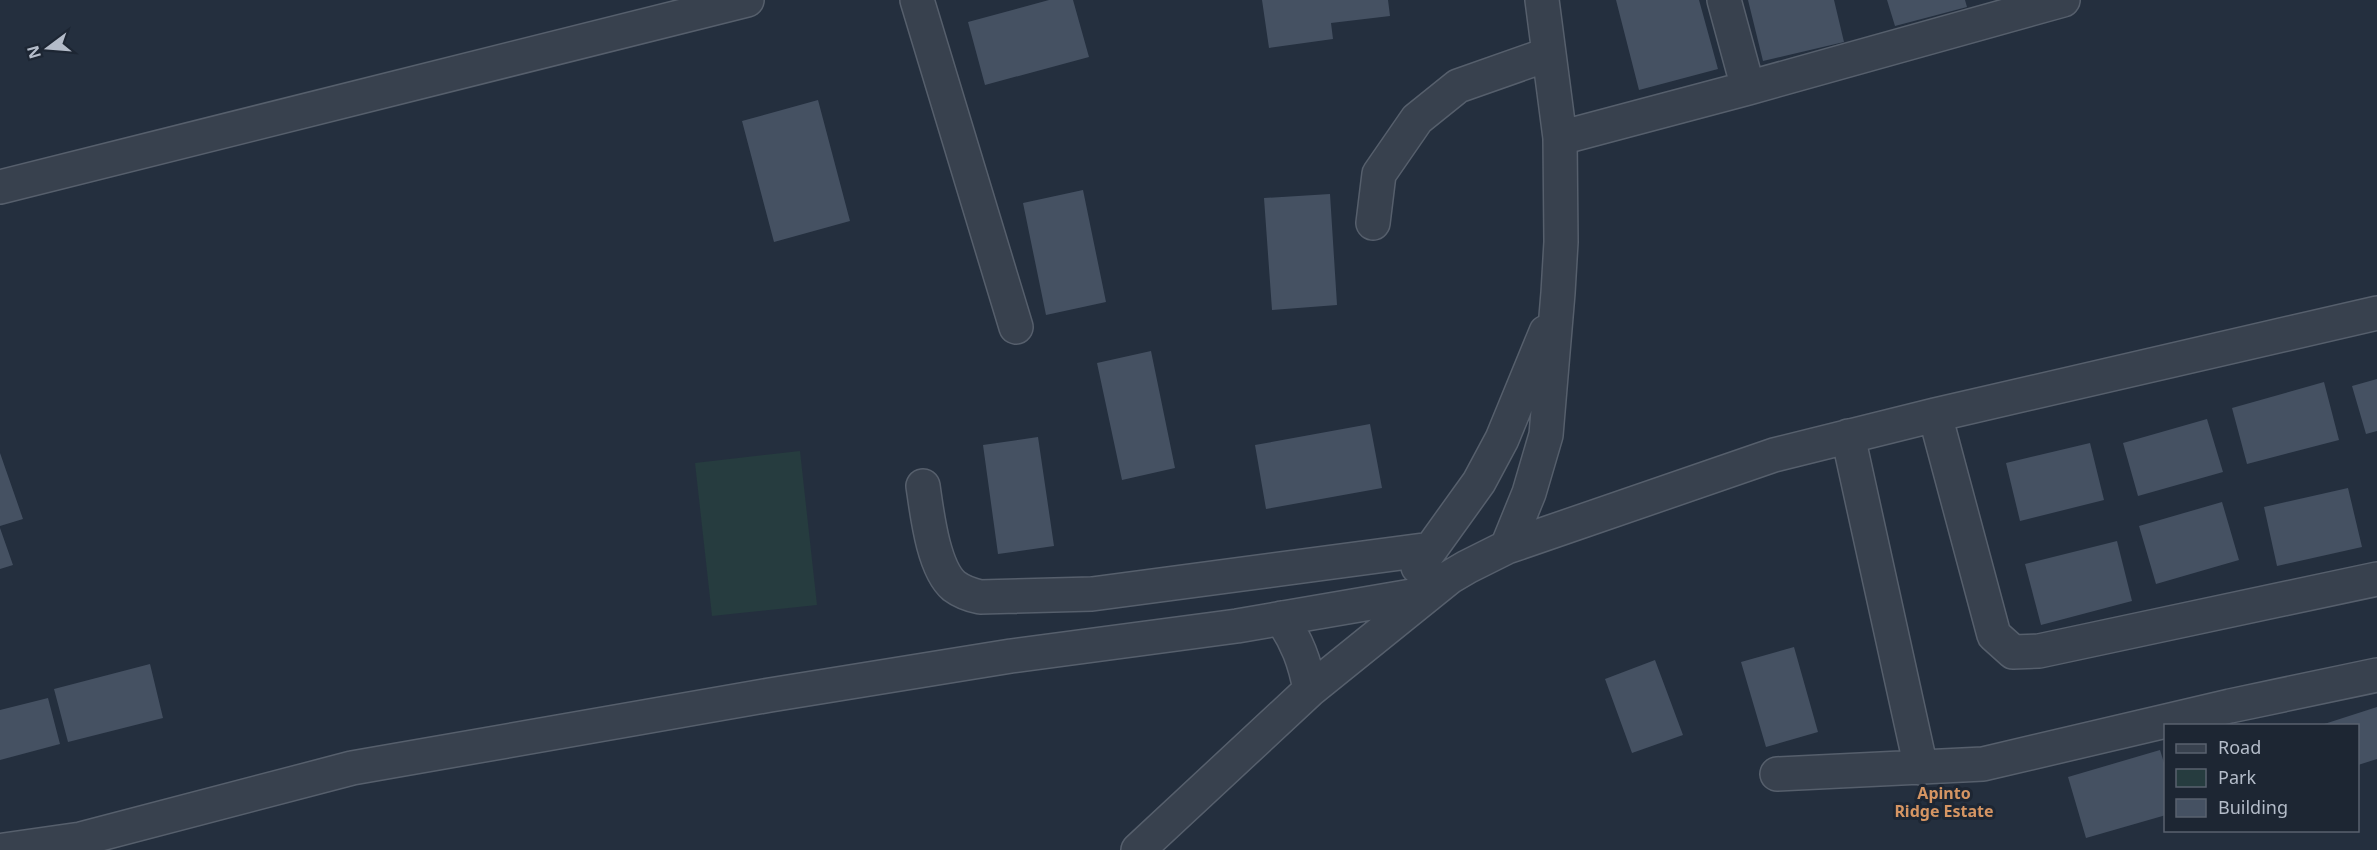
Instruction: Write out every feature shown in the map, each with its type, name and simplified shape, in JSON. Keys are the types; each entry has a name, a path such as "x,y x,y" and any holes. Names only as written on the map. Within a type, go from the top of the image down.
{"street":[{"path":"0,187 747,0"},
{"path":"917,0 1016,327"},
{"path":"1507,547 1529,493 1546,435 1561,242 1560,138 1542,0"},
{"path":"1724,0 1749,88"},
{"path":"1560,138 1749,88 2001,8 2063,0"},
{"path":"1373,223 1379,174 1417,119 1458,86 1550,54"},
{"path":"1395,599 1479,482 1502,439 1532,363 1556,311"},
{"path":"1138,850 1310,690 1430,593 1467,567 1507,547 1773,455 1935,414 2377,313"},
{"path":"1935,414 1994,635 2013,652 2039,651 2377,579"},
{"path":"1848,436 1921,768"},
{"path":"923,486 927,516 941,568 952,584 966,593 980,597 1092,594 1431,549"},
{"path":"4,850 81,839 352,768 782,693 999,658 1281,618 1430,593"},
{"path":"1281,618 1294,637 1302,655 1310,690"},
{"path":"1777,774 1983,764 2230,706 2377,675"}],"green space":[{"path":"800,451 817,605 712,616 695,463"}],"building":[{"path":"1049,0 1073,0 1089,57 985,85 968,22"},
{"path":"1262,0 1388,0 1390,16 1331,23 1333,39 1269,48"},
{"path":"1616,0 1699,0 1718,69 1639,90"},
{"path":"1748,0 1834,0 1844,42 1763,61"},
{"path":"1887,0 1965,0 1967,7 1895,26"},
{"path":"818,100 850,221 774,242 742,121"},
{"path":"1083,190 1106,302 1046,315 1023,203"},
{"path":"1330,194 1337,305 1272,310 1264,198"},
{"path":"1151,351 1175,468 1122,480 1097,363"},
{"path":"2377,379 2377,431 2366,434 2352,386"},
{"path":"2324,382 2339,440 2247,464 2232,408"},
{"path":"2207,419 2223,472 2138,496 2123,443"},
{"path":"1370,424 1382,488 1266,509 1255,445"},
{"path":"1038,437 1054,546 998,554 983,445"},
{"path":"2090,443 2104,500 2020,521 2006,463"},
{"path":"0,453 23,519 0,526"},
{"path":"2348,488 2362,547 2277,566 2264,507"},
{"path":"2222,502 2239,560 2156,584 2139,526"},
{"path":"0,528 13,565 0,569"},
{"path":"2117,541 2132,601 2041,625 2025,564"},
{"path":"1794,647 1818,732 1766,747 1741,662"},
{"path":"1655,660 1683,735 1632,753 1605,679"},
{"path":"150,664 163,718 68,742 54,689"},
{"path":"48,698 60,744 0,760 0,710"},
{"path":"2377,707 2377,759 2359,765 2359,724 2324,724"},
{"path":"2160,750 2164,763 2164,816 2086,838 2068,777"}],"district":[{"name":"Apinto Ridge Estate","path":"1944,802"}]}
